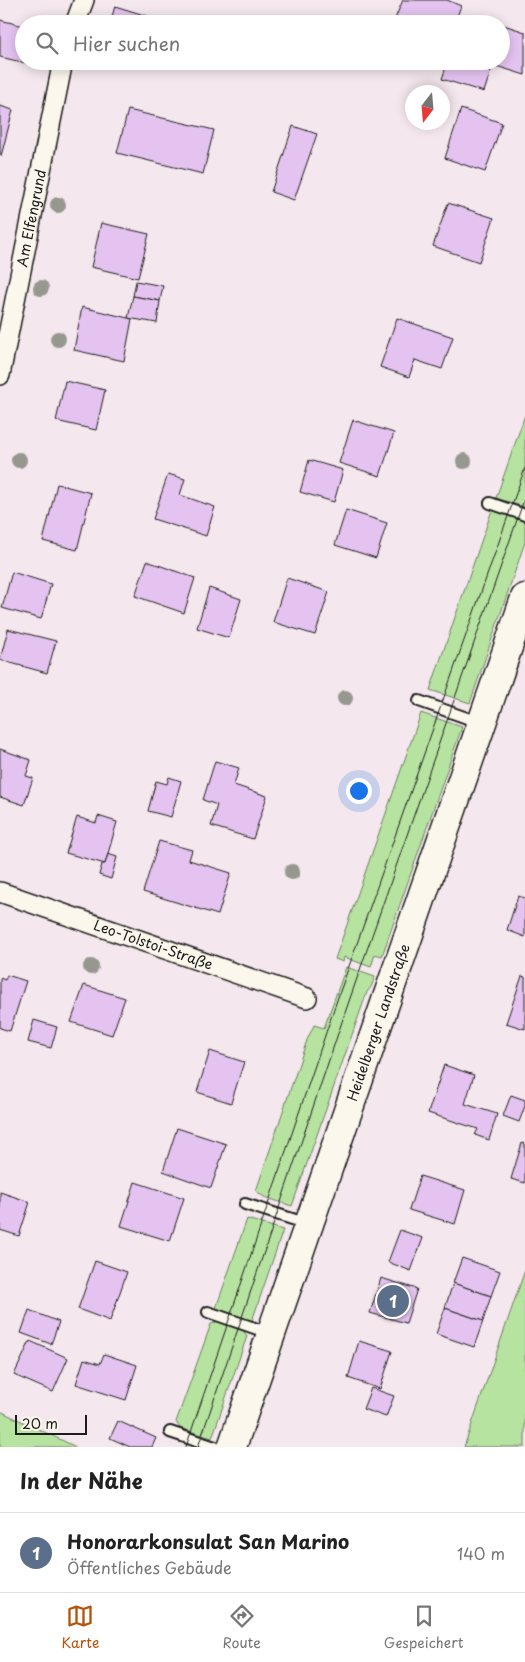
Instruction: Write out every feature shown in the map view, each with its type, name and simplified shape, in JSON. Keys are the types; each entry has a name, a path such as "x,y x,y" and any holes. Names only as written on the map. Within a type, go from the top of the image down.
{"street":[{"path":"78,15 84,0"},
{"name":"Am Elfengrund","path":"0,375 61,70"},
{"name":"Heidelberger Landstraße","path":"232,1447 525,598"},
{"name":"Leo-Tolstoi-Straße","path":"0,892 307,998"}],"lane":[{"path":"490,503 525,515"},
{"path":"419,701 482,723"},
{"path":"246,1204 309,1225"},
{"path":"208,1312 270,1334"},
{"path":"170,1432 214,1447"}],"green space":[{"path":"525,415 525,507 496,498"},
{"path":"492,510 525,522 525,542 470,703 430,690"},
{"path":"421,713 462,727 382,956 375,954 371,967 344,957 343,962 335,959"},
{"path":"346,967 375,977 367,992 292,1206 264,1197 256,1191 307,1040 314,1025 324,1028"},
{"path":"247,1219 283,1230 252,1321 216,1308"},
{"path":"525,1270 525,1447 464,1447"},
{"path":"218,1321 243,1330 247,1336 212,1438 180,1428 176,1422 211,1324"},
{"path":"0,1411 76,1447 0,1447"}],"building":[{"path":"403,0 447,0 461,6 458,15 397,15"},
{"path":"115,6 144,15 112,15"},
{"path":"0,20 15,24 15,60 0,57"},
{"path":"510,27 525,32 525,75 509,70"},
{"path":"445,70 491,70 484,92 442,79"},
{"path":"0,106 13,110 1,156 0,155"},
{"path":"461,109 502,123 485,172 445,158"},
{"path":"128,110 214,130 203,174 117,153"},
{"path":"293,126 317,134 294,200 271,192"},
{"path":"448,203 494,218 479,262 433,246"},
{"path":"101,223 149,234 138,278 91,267"},
{"path":"136,281 163,286 160,301 133,296"},
{"path":"133,296 160,301 157,323 128,318"},
{"path":"82,307 132,319 124,361 74,350"},
{"path":"397,318 453,337 442,369 415,360 409,377 380,367"},
{"path":"65,381 105,390 96,430 56,421"},
{"path":"353,420 394,433 380,476 339,463"},
{"path":"309,460 343,470 334,502 300,492"},
{"path":"168,474 185,479 180,495 215,507 206,536 153,519"},
{"path":"57,484 91,493 77,550 43,541"},
{"path":"346,510 387,523 376,558 335,545"},
{"path":"147,561 195,578 184,613 135,596"},
{"path":"12,572 51,584 41,619 2,608"},
{"path":"287,578 329,592 315,635 273,622"},
{"path":"209,588 241,599 229,638 197,628"},
{"path":"8,629 56,641 47,673 0,660"},
{"path":"0,749 31,760 26,776 33,778 24,805 0,797"},
{"path":"215,761 239,768 234,785 267,796 253,839 211,826 217,805 203,800"},
{"path":"169,777 181,781 171,817 148,811 156,781 167,784"},
{"path":"98,816 117,822 105,864 66,853 77,817 96,823"},
{"path":"159,841 192,850 189,860 231,873 218,915 143,892"},
{"path":"108,854 117,857 111,879 99,875 102,864 105,864"},
{"path":"518,896 525,898 525,937 507,930"},
{"path":"7,975 26,981 10,1031 0,1028 0,978 5,980"},
{"path":"522,976 525,977 525,1029 506,1023"},
{"path":"84,985 125,998 112,1035 71,1022"},
{"path":"34,1020 57,1027 51,1048 28,1042"},
{"path":"210,1051 244,1062 231,1103 197,1092"},
{"path":"444,1065 474,1075 465,1104 497,1114 489,1140 475,1135 478,1129 428,1113"},
{"path":"511,1095 525,1100 525,1106 519,1122 503,1116"},
{"path":"177,1128 226,1144 211,1188 163,1171"},
{"path":"522,1143 525,1144 525,1183 511,1179"},
{"path":"420,1176 465,1190 455,1224 409,1210"},
{"path":"135,1182 184,1198 170,1241 121,1226"},
{"path":"0,1192 30,1202 19,1236 0,1230"},
{"path":"400,1230 423,1238 411,1271 388,1262"},
{"path":"462,1258 500,1271 491,1296 453,1283"},
{"path":"95,1261 127,1272 110,1321 78,1309"},
{"path":"381,1278 417,1289 406,1323 370,1313"},
{"path":"453,1283 491,1296 483,1321 445,1308"},
{"path":"445,1308 483,1321 474,1347 436,1334"},
{"path":"29,1310 59,1322 51,1344 21,1333"},
{"path":"30,1341 68,1358 53,1392 14,1375"},
{"path":"359,1341 392,1351 380,1389 348,1378"},
{"path":"104,1354 137,1365 126,1400 76,1384 84,1359 100,1364"},
{"path":"371,1388 394,1396 386,1417 363,1409"},
{"path":"118,1421 156,1438 152,1447 130,1447 110,1438"}],"tram line":[{"path":"186,1447 336,1003 525,468"},
{"path":"198,1447 347,1007 525,497"}],"place":[{"name":"Honorarkonsulat San Marino","path":"393,1301"}]}
